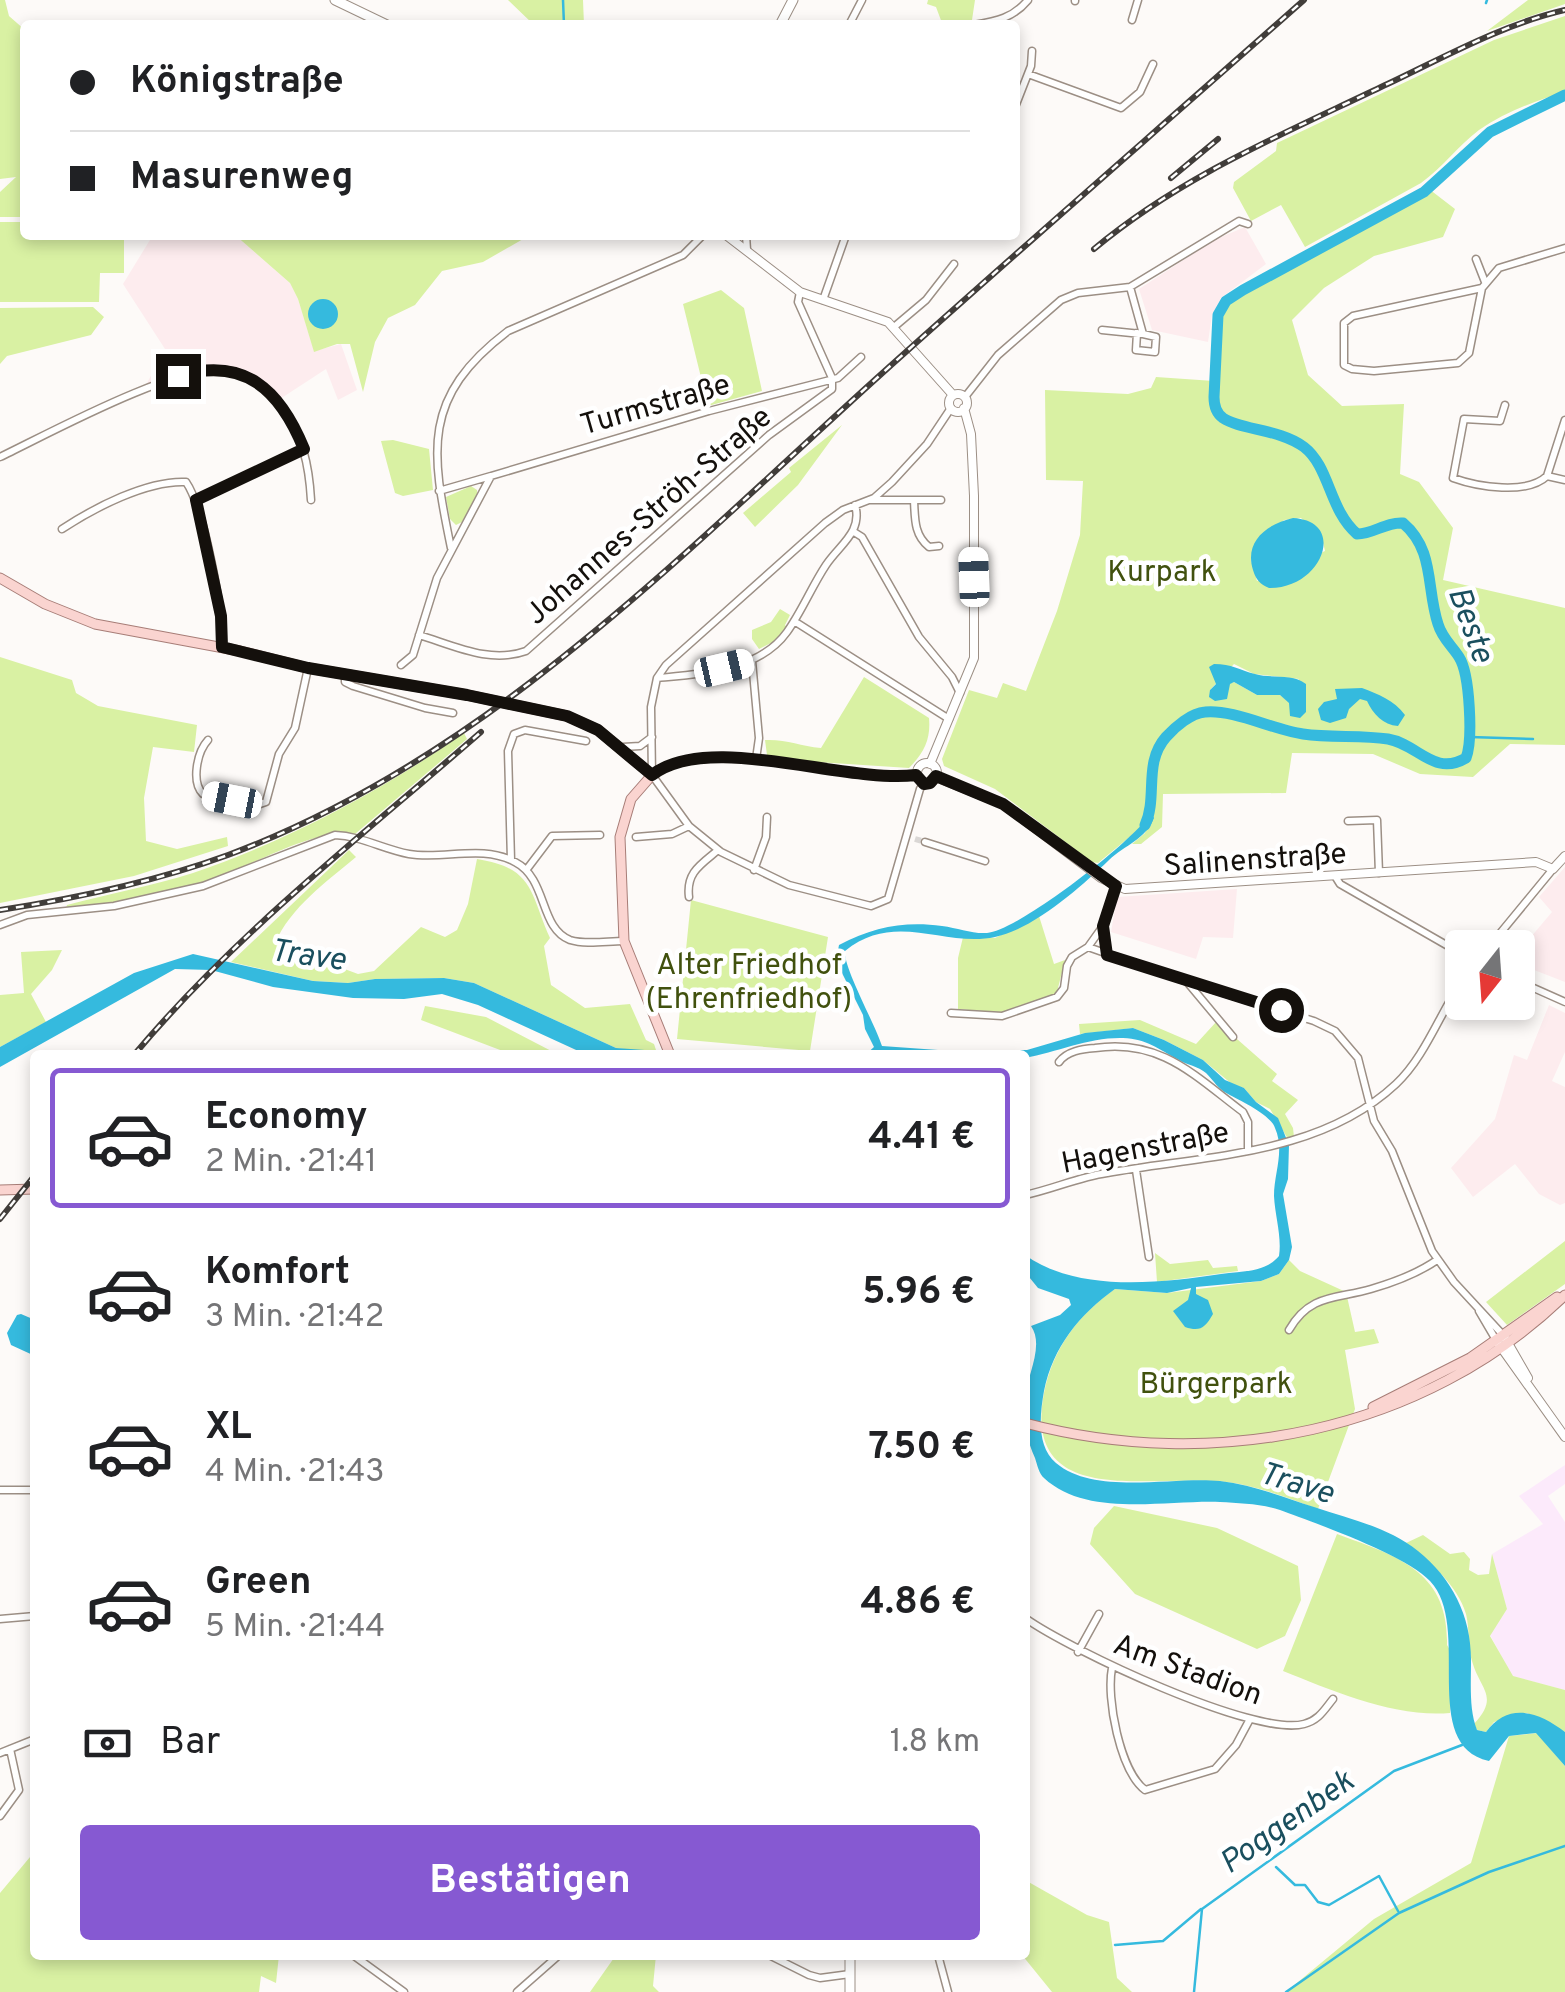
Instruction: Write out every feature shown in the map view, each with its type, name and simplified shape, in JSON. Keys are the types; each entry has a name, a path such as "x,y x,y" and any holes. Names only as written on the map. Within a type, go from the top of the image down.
{"main road":[{"path":"336,0 376,20"},
{"path":"0,578 54,609 96,624 567,716 623,747 652,775 631,799 620,836 624,941 668,1050"},
{"path":"0,1190 30,1190"},
{"path":"1030,1424 1110,1441 1180,1446 1250,1441 1334,1424 1436,1377 1502,1341 1565,1294"},
{"path":"850,1960 850,1992"}],"street":[{"path":"1001,20 1020,10 1028,0"},
{"path":"1132,20 1138,0"},
{"path":"1020,95 1032,51"},
{"path":"1028,74 1121,108 1140,92 1152,64"},
{"path":"930,764 974,658 972,434 964,398 998,355 1061,300 1078,293 1130,287 1239,222 1248,224"},
{"path":"451,550 435,447 443,412 457,380 485,348 508,331 683,255 698,240"},
{"path":"733,240 800,292 894,327 953,396 964,398"},
{"path":"746,240 747,250"},
{"path":"823,300 844,240"},
{"path":"1476,260 1484,285 1466,358 1458,363 1374,371 1344,365 1344,322 1348,319 1484,285 1499,268 1565,248"},
{"path":"894,327 926,300 954,264"},
{"path":"1102,330 1140,334 1130,287"},
{"path":"800,292 798,302 832,378"},
{"name":"Turmstraße","path":"439,492 709,410 838,378 861,357"},
{"path":"0,458 154,386 213,369 235,372 264,388 293,425 304,449 310,500"},
{"name":"Johannes-Ströh-Straße","path":"419,635 492,657 508,657 538,642 769,435 822,398 832,388 832,378"},
{"path":"870,500 908,466 951,408 953,396"},
{"path":"1505,405 1500,421 1464,419 1454,478 1506,486 1539,484 1547,476 1565,420"},
{"path":"951,408 964,408"},
{"path":"196,500 304,449"},
{"path":"401,665 412,655 428,600 491,476"},
{"path":"1547,476 1565,480"},
{"path":"62,529 121,498 186,482 196,500 221,616 222,647"},
{"path":"916,775 921,764 936,768 936,776 920,789 911,837 888,899 876,906 854,902 788,885 754,870 718,850 689,826 652,775 651,707 657,678 666,665 800,544 844,510 870,500 941,500"},
{"path":"914,500 916,530 930,547 939,546"},
{"path":"657,678 752,660 778,644 827,562 854,532 856,505"},
{"path":"854,532 862,537 919,637 960,693"},
{"path":"794,621 949,719"},
{"path":"752,660 759,738 756,758"},
{"path":"208,740 202,746 196,783 200,792 257,804 266,802 278,754 294,728 308,668"},
{"path":"346,674 346,682 353,686 425,708 454,712"},
{"path":"512,860 508,750 514,734 525,730 586,740"},
{"path":"623,747 640,746 653,736"},
{"path":"652,775 662,768 692,760 756,758 856,774 916,775 924,784"},
{"path":"936,776 1003,804 1116,886 1103,926 1088,947 1069,961 1064,988 1053,999 1002,1016 954,1012"},
{"path":"754,870 766,837 766,817"},
{"name":"Salinenstraße","path":"1348,821 1377,820 1379,873"},
{"path":"636,837 672,834 689,826"},
{"path":"527,869 552,836 600,835"},
{"path":"0,924 28,915 87,910 203,886 323,838 349,836 409,854 480,854 512,860 527,869 543,895 549,918 562,935 583,942 624,941"},
{"path":"926,842 985,861"},
{"path":"688,897 692,871 718,850"},
{"path":"1503,930 1565,856"},
{"name":"Salinenstraße","path":"1116,886 1134,890 1536,862 1553,869"},
{"path":"1335,876 1340,884 1445,944"},
{"path":"1103,926 1107,955"},
{"path":"1088,947 1335,1031 1358,1058 1369,1106 1437,1259 1502,1341 1565,1438"},
{"path":"1188,982 1233,1036"},
{"path":"1535,989 1565,1002"},
{"name":"Hagenstraße","path":"1030,1193 1080,1178 1227,1155 1292,1140 1353,1117 1408,1070 1445,1008"},
{"path":"1059,1062 1063,1056 1081,1050 1121,1045 1142,1047 1166,1057 1244,1112 1248,1150"},
{"path":"1136,1169 1150,1257"},
{"path":"1289,1330 1324,1298 1378,1287 1418,1272 1437,1259"},
{"path":"0,1490 30,1490"},
{"name":"Am Stadion","path":"1078,1652 1100,1614"},
{"path":"0,1619 30,1616"},
{"name":"Am Stadion","path":"1030,1621 1112,1668 1250,1719 1301,1725 1319,1717 1332,1699"},
{"path":"1112,1668 1109,1689 1117,1729 1126,1762 1140,1788 1145,1790 1216,1769 1236,1745 1250,1719"},
{"path":"0,1753 30,1741"},
{"path":"0,1816 20,1790 10,1750"},
{"path":"359,1960 398,1990"},
{"path":"517,1992 552,1960"},
{"path":"787,1960 820,1978 850,1974"},
{"path":"939,1960 948,1992"}],"shaded area":[{"path":"1245,227 1266,264 1221,298 1212,315 1208,342 1152,330 1139,289 1214,240"},
{"path":"150,240 241,240 290,283 314,351 341,344 357,390 338,400 326,369 280,399 259,378 243,370 215,365 179,372 146,385 165,349 123,284"},
{"path":"1565,867 1565,982 1535,970 1535,932 1552,912 1539,897"},
{"path":"1237,889 1233,938 1203,937 1196,959 1111,932 1117,897"},
{"path":"1549,1005 1565,1013 1565,1052 1552,1081 1565,1087 1565,1203 1560,1205 1539,1194 1515,1164 1473,1197 1451,1168 1495,1119 1514,1055 1527,1060"},
{"path":"1565,1465 1565,1484 1548,1496 1565,1522 1565,1690 1512,1676 1490,1635 1507,1609 1492,1554 1543,1524 1519,1496"}],"green space":[{"path":"0,0 5,0 9,16 20,26 20,217 0,217 0,192 16,177 0,179"},
{"path":"508,0 583,0 584,20 529,20"},
{"path":"928,0 975,0 972,20 941,20 936,7 927,4"},
{"path":"1528,0 1565,0 1565,4 1487,31"},
{"path":"1565,16 1565,92 1489,124 1421,183 1305,247 1281,205 1251,221 1233,188 1234,182 1276,151 1277,143 1494,40"},
{"name":"Kurpark","path":"1429,189 1455,209 1443,237 1374,256 1324,288 1292,320 1308,375 1342,406 1404,404 1400,474 1419,482 1453,528 1443,580 1565,608 1565,745 1510,744 1473,777 1420,774 1373,754 1292,753 1286,793 1163,794 1162,827 1141,844 1132,844 1145,833 1150,814 1143,826 1098,863 1092,862 995,789 944,766 942,759 969,690 997,698 1003,683 1026,691 1057,611 1080,535 1083,481 1046,480 1045,390 1128,394 1151,388 1156,377 1214,381 1216,325 1226,301","holes":["1301,518 1322,538 1325,551 1257,581 1251,560 1284,520","1234,664 1254,674 1299,679 1289,702 1280,695 1257,695 1234,682 1210,690"]},
{"path":"0,222 20,222 20,240 124,240 124,273 100,273 99,302 0,302"},
{"path":"241,240 521,240 483,262 442,271 415,305 388,318 375,342 363,392 350,344 314,352 290,283"},
{"path":"721,290 744,308 762,391 708,406 683,304"},
{"path":"93,307 104,317 91,335 7,356 0,364 0,308"},
{"path":"842,425 798,485 755,527 743,513 791,472 789,468"},
{"path":"381,441 429,449 433,490 403,496 395,493"},
{"path":"471,486 477,494 462,522 456,525 450,519 446,497"},
{"path":"780,609 790,615 787,628 775,641 759,649 752,639 752,630 771,622"},
{"path":"0,657 72,680 76,693 98,706 197,725 194,752 153,747 144,798 146,841 177,849 227,837 228,846 134,876 0,903"},
{"path":"864,677 929,718 925,745 909,768 767,755 765,740 821,748"},
{"path":"464,733 467,739 355,834 339,833 300,843 185,888 65,911 67,905 193,873 263,846 368,794"},
{"path":"349,850 356,857 300,907 275,943 358,974 374,971 421,927 445,937 457,930 468,904 477,859 510,869 528,885 550,938 544,946 551,985 585,1008 630,1004 646,1040 656,1050 616,1048 474,983 444,978 313,981 231,962"},
{"name":"Alter Friedhof (Ehrenfriedhof)","path":"691,900 828,937 810,1050 677,1039"},
{"path":"1039,916 1054,964 1065,960 1057,992 1001,1013 958,1009 958,958 964,933 995,938"},
{"path":"62,950 52,970 31,994 46,1022 0,1047 0,995 24,993 21,952"},
{"path":"425,1006 486,1017 549,1050 500,1050 421,1020"},
{"path":"1140,1020 1196,1044 1217,1021 1230,1037 1277,1074 1272,1081 1298,1100 1285,1114 1294,1137 1288,1139 1270,1109 1256,1102 1244,1088 1233,1085 1203,1060 1164,1040 1133,1028 1080,1034 1079,1024"},
{"path":"1565,1241 1565,1284 1507,1325 1486,1302"},
{"path":"1155,1253 1170,1264 1208,1260 1213,1268 1237,1266 1238,1271 1157,1282"},
{"name":"Bürgerpark","path":"1289,1260 1300,1271 1346,1292 1355,1332 1374,1329 1379,1343 1345,1350 1355,1409 1318,1509 1228,1482 1095,1478 1070,1470 1052,1454 1042,1429 1048,1377 1069,1334 1102,1299 1115,1289 1167,1293 1261,1281 1279,1274"},
{"path":"1114,1506 1217,1528 1298,1566 1301,1600 1285,1636 1257,1649 1135,1594 1090,1544 1094,1528"},
{"path":"1337,1534 1398,1559 1429,1583 1439,1599 1450,1650 1450,1713 1387,1707 1283,1671"},
{"path":"1423,1535 1450,1554 1464,1552 1470,1559 1469,1570 1478,1575 1489,1574 1492,1554 1507,1609 1490,1636 1513,1676 1565,1690 1565,1732 1527,1713 1494,1722 1486,1732 1477,1730 1474,1724 1487,1699 1470,1655 1466,1614 1450,1584 1406,1543"},
{"path":"1537,1733 1565,1766 1565,1992 1286,1992 1374,1919 1471,1863 1509,1736"},
{"path":"30,1857 30,1960 278,1960 276,1983 261,1976 259,1992 0,1992 0,1893"},
{"path":"1030,1883 1087,1915 1109,1922 1117,1978 1132,1992 1052,1992 1026,1960 1030,1960"},
{"path":"612,1960 656,1960 653,1986 659,1992 590,1992"}],"water":[{"path":"323,299 337,308 338,314 329,328 323,329 309,320 308,314 317,300"},
{"path":"1293,518 1310,522 1320,530 1322,554 1303,578 1269,588 1253,570 1252,550 1267,529"},
{"path":"1214,664 1288,677 1306,684 1306,712 1300,718 1290,716 1289,703 1280,695 1257,695 1234,682 1227,699 1215,701 1209,697 1216,684 1209,667"},
{"path":"1362,688 1401,710 1405,715 1398,726 1383,721 1367,701 1360,699 1346,718 1330,723 1321,720 1318,709 1324,702 1337,699 1335,689"},
{"path":"1151,813 1154,818 1140,837 1056,905 1010,932 976,939 901,931 882,933 845,951 849,970 882,1046 938,1050 871,1050 874,1047 863,1015 836,961 839,945 902,925 942,926 981,933 1002,928 1075,882"},
{"path":"193,954 313,981 444,978 474,983 616,1048 645,1050 576,1050 478,1005 442,994 404,999 353,998 273,987 211,970 175,969 0,1067 0,1047 134,973"},
{"path":"1133,1028 1164,1040 1244,1088 1278,1118 1289,1145 1288,1179 1283,1194 1292,1247 1279,1274 1261,1281 1196,1287 1196,1294 1208,1300 1213,1314 1198,1329 1185,1327 1173,1311 1188,1300 1191,1288 1167,1293 1115,1289 1102,1299 1069,1333 1048,1375 1041,1419 1042,1439 1050,1456 1072,1473 1091,1479 1201,1480 1244,1485 1368,1524 1406,1543 1441,1574 1464,1615 1477,1730 1486,1732 1504,1716 1514,1713 1544,1719 1565,1732 1565,1766 1536,1733 1509,1736 1489,1761 1468,1751 1456,1732 1450,1709 1447,1626 1442,1601 1430,1581 1401,1561 1337,1531 1273,1508 1220,1502 1104,1503 1062,1490 1041,1474 1030,1443 1030,1376 1036,1343 1031,1326 1060,1315 1071,1305 1069,1299 1038,1288 1030,1278 1030,1258 1070,1275 1146,1282 1252,1270 1267,1266 1279,1256 1274,1196 1279,1145 1272,1123 1221,1090 1203,1071 1146,1042 1111,1038 1030,1057 1027,1050 1085,1033"},
{"path":"17,1315 30,1318 30,1354 11,1345 7,1333"}],"waterway":[{"path":"563,0 564,20"},
{"name":"Beste","path":"1145,825 1159,747 1179,725 1200,713 1228,714 1303,734 1388,739 1445,764 1466,758 1470,723 1466,677 1459,657 1438,624 1420,545 1403,523 1357,534 1341,513 1313,455 1304,447 1221,416 1214,397 1218,315 1226,301 1243,290 1424,192 1490,132 1565,95"},
{"path":"1470,737 1533,739"},
{"name":"Poggenbek","path":"1194,1992 1202,1909 1394,1771 1462,1745"},
{"path":"1286,1992 1399,1913 1489,1872 1565,1846"},
{"path":"1276,1867 1295,1885 1305,1885 1318,1902 1329,1905 1379,1876 1398,1911"},
{"path":"1115,1945 1163,1941 1201,1909"}],"tunnel":[{"path":"915,839 925,842"}],"railway":[{"path":"0,910 115,888 228,855 321,815 410,765 494,709 653,582 1304,0"},
{"path":"1094,249 1161,200 1269,140 1471,44 1517,24 1565,10"},
{"path":"1171,178 1218,139"},
{"path":"138,1050 257,927 481,732"},
{"path":"0,1219 30,1181"}],"route":[{"path":"178,376 222,369 254,380 281,407 304,449 196,500 221,616 222,647 308,668 567,716 623,747 652,775 662,768 692,760 736,756 856,774 916,775 924,784 936,776 1003,804 1116,886 1103,926 1107,955 1281,1010"}],"water label":[{"name":"Trave","path":"308,954"},
{"name":"Trave","path":"1297,1482"}]}
